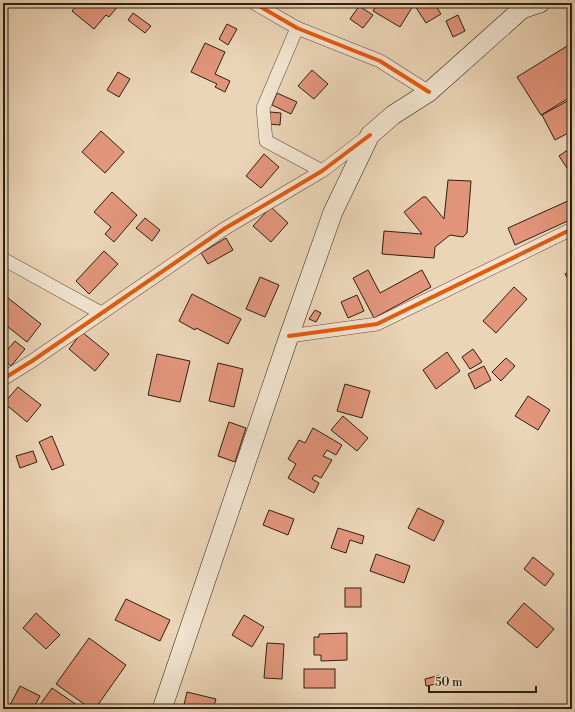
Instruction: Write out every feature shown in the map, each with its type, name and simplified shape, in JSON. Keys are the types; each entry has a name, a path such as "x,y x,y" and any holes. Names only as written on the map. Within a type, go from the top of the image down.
{"main road":[{"path":"162,709 289,336 333,212 370,135 393,115 429,92 520,6 540,3"}],"street":[{"path":"254,3 297,28 380,61 429,92"},
{"path":"297,28 262,108 266,141 322,171"},
{"path":"3,379 32,361 224,229 322,171 370,135"},
{"path":"289,336 377,324 572,229"},
{"path":"3,259 101,313"}],"building":[{"path":"79,3 117,3 119,5 109,17 106,15 94,29 72,11"},
{"path":"378,3 409,3 413,6 400,27 373,11"},
{"path":"419,3 434,3 441,14 426,23 415,6"},
{"path":"359,6 373,15 363,28 350,19"},
{"path":"133,13 151,26 145,33 128,20"},
{"path":"458,15 465,31 453,37 446,21"},
{"path":"227,24 237,29 228,45 219,39"},
{"path":"205,43 225,52 215,74 230,81 225,92 215,87 217,84 191,72"},
{"path":"572,43 572,96 541,115 517,77"},
{"path":"312,70 328,84 314,99 298,86"},
{"path":"118,72 130,79 119,97 107,90"},
{"path":"277,93 297,102 291,114 272,105"},
{"path":"571,99 572,131 555,140 542,115"},
{"path":"270,112 281,113 280,125 269,124"},
{"path":"101,131 124,152 105,173 82,152"},
{"path":"572,147 572,169 569,171 559,156"},
{"path":"264,154 279,167 261,188 246,176"},
{"path":"448,180 471,181 467,233 463,237 450,235 435,247 434,258 382,254 384,231 422,234 404,212 423,197 426,197 444,219"},
{"path":"112,192 137,215 114,242 105,234 111,227 94,212"},
{"path":"570,200 572,205 572,219 515,245 508,228"},
{"path":"271,207 288,223 271,242 253,226"},
{"path":"145,218 160,230 152,241 136,228"},
{"path":"226,238 233,250 208,264 201,253"},
{"path":"104,251 118,264 89,294 76,281"},
{"path":"368,270 380,293 422,270 431,287 374,318 353,278"},
{"path":"572,270 572,285 565,274"},
{"path":"260,277 279,285 265,317 246,309"},
{"path":"514,287 527,299 496,333 483,321"},
{"path":"3,294 41,324 27,342 3,323"},
{"path":"192,294 241,319 228,344 196,328 195,330 179,321"},
{"path":"357,295 364,311 348,318 341,302"},
{"path":"315,310 321,313 316,322 309,319"},
{"path":"82,332 109,354 95,371 69,349"},
{"path":"15,341 25,349 11,366 3,359 3,355"},
{"path":"473,349 482,362 470,369 462,357"},
{"path":"447,352 460,371 436,389 423,370"},
{"path":"157,354 190,361 180,402 148,395"},
{"path":"506,358 515,366 501,381 492,372"},
{"path":"218,363 243,369 234,407 209,401"},
{"path":"484,366 491,380 475,389 468,374"},
{"path":"345,384 370,391 362,418 337,411"},
{"path":"18,387 41,405 27,422 4,403"},
{"path":"528,396 550,410 538,430 515,416"},
{"path":"343,416 368,438 357,451 331,430"},
{"path":"229,422 246,428 235,462 218,456"},
{"path":"313,428 342,445 336,455 327,450 323,456 332,460 321,478 315,475 312,479 319,483 314,493 288,478 296,464 288,459 299,440 305,443"},
{"path":"52,436 64,465 52,470 39,442"},
{"path":"33,451 37,462 20,468 16,456"},
{"path":"418,508 444,521 434,541 408,528"},
{"path":"269,510 294,519 288,535 263,525"},
{"path":"338,528 364,536 362,544 350,540 346,553 331,548"},
{"path":"376,554 410,566 404,583 370,571"},
{"path":"533,557 554,574 545,586 524,569"},
{"path":"345,588 361,588 361,607 345,607"},
{"path":"126,599 170,620 160,641 115,620"},
{"path":"524,603 554,629 537,648 507,623"},
{"path":"36,613 60,635 46,649 23,628"},
{"path":"244,615 264,627 252,647 232,635"},
{"path":"347,633 347,660 321,661 321,655 314,655 314,637 319,637 319,634"},
{"path":"89,638 126,665 95,709 91,709 56,684"},
{"path":"267,643 284,644 282,679 264,678"},
{"path":"304,669 335,669 335,688 304,688"},
{"path":"440,675 442,683 426,686 425,679"},
{"path":"20,686 40,696 33,709 12,709 9,707"},
{"path":"52,688 77,705 74,709 37,709"},
{"path":"187,692 216,699 213,709 183,709"}],"cycle path":[{"path":"254,3 297,28 380,61 429,92"},
{"path":"3,379 32,361 224,229 322,171 370,135"},
{"path":"289,336 377,324 572,229"}]}
